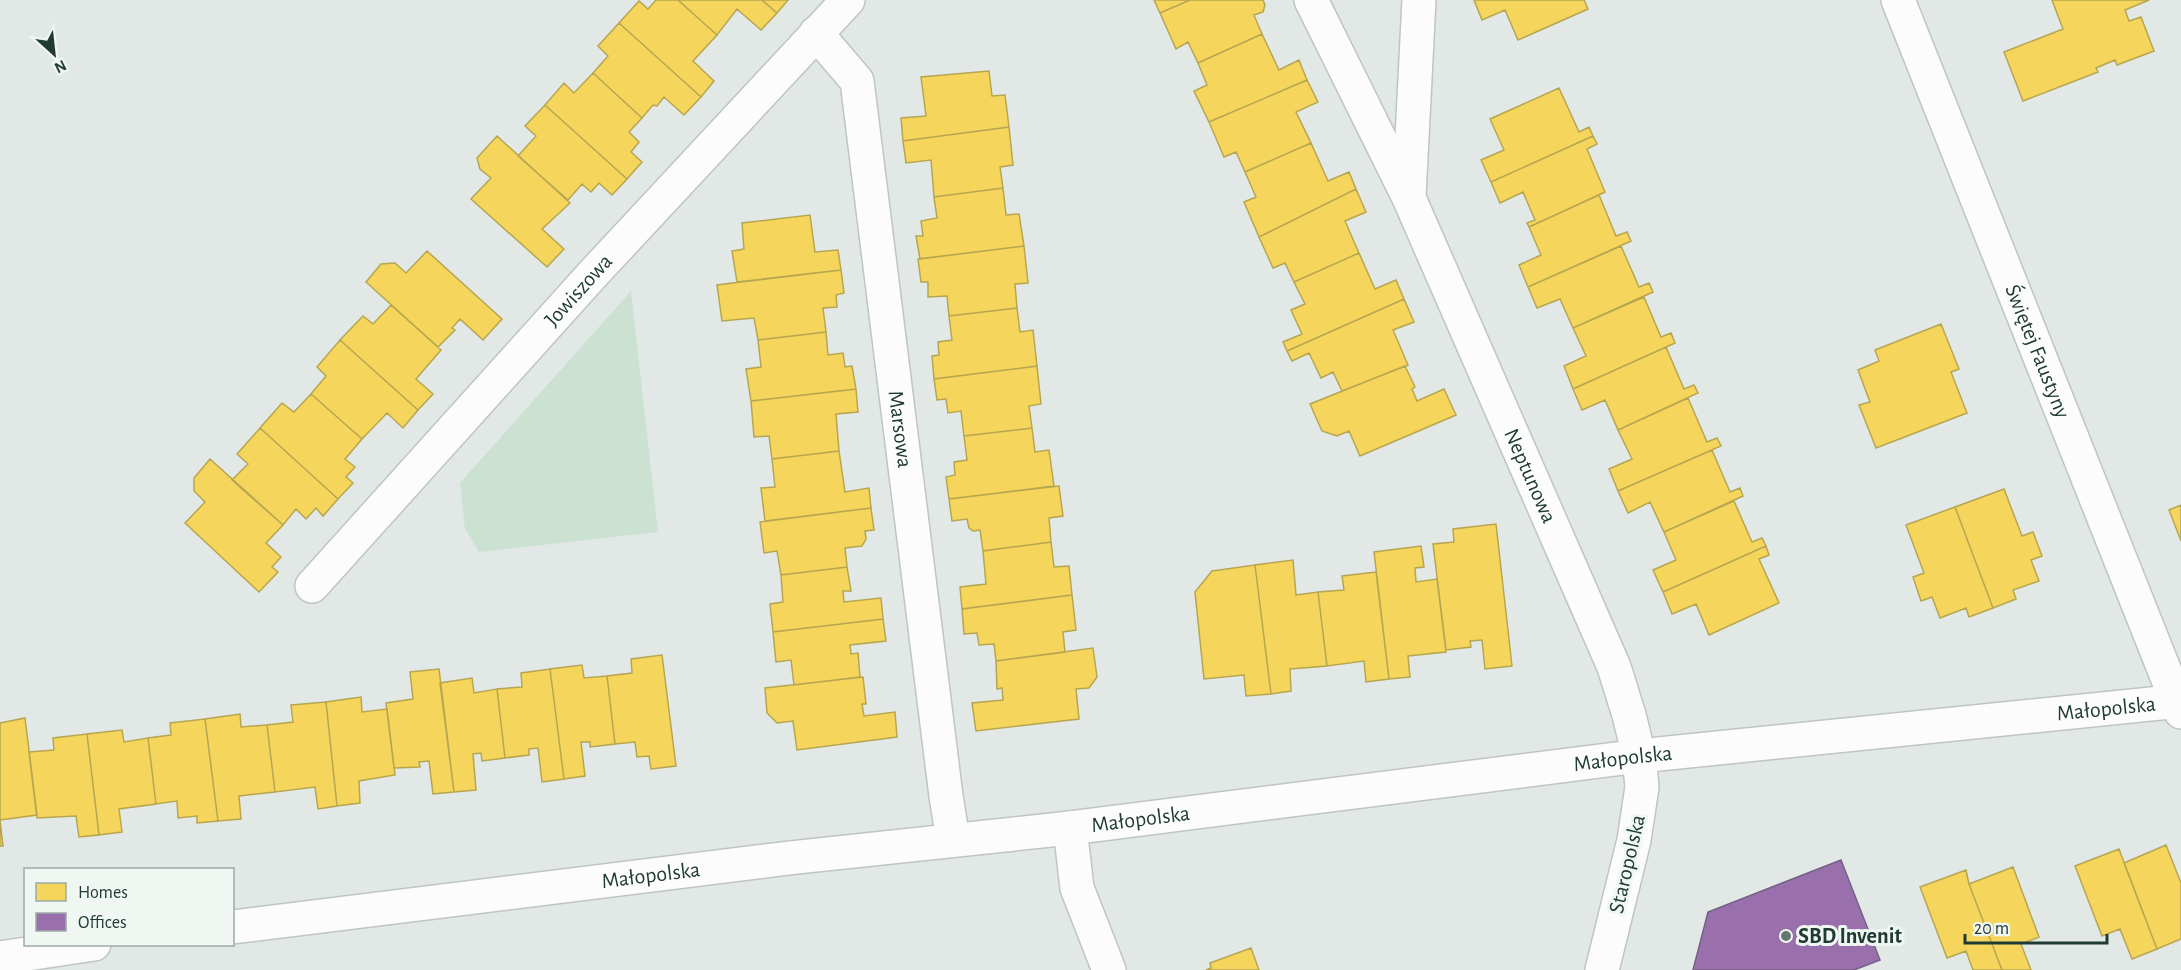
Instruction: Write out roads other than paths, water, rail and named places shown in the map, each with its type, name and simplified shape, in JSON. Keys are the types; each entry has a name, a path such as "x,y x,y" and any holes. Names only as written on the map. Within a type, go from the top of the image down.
{"street":[{"name":"Jowiszowa","path":"312,586 592,274 848,0"},
{"name":"Neptunowa","path":"1311,0 1409,198 1614,667 1639,756"},
{"name":"Neptunowa","path":"1409,198 1419,0"},
{"name":"Świętej Faustyny","path":"1898,0 2180,705"},
{"name":"Marsowa","path":"816,33 857,81 953,840"},
{"name":"Małopolska","path":"234,927 765,861 1070,828 1639,756 2180,705"},
{"name":"Staropolska","path":"1602,970 1638,819 1642,788 1639,756"},
{"name":"Małopolska","path":"1070,828 1077,888 1109,970"},
{"path":"0,958 87,946"}],"place":[{"name":"SBD Invenit","path":"1786,936"}]}
